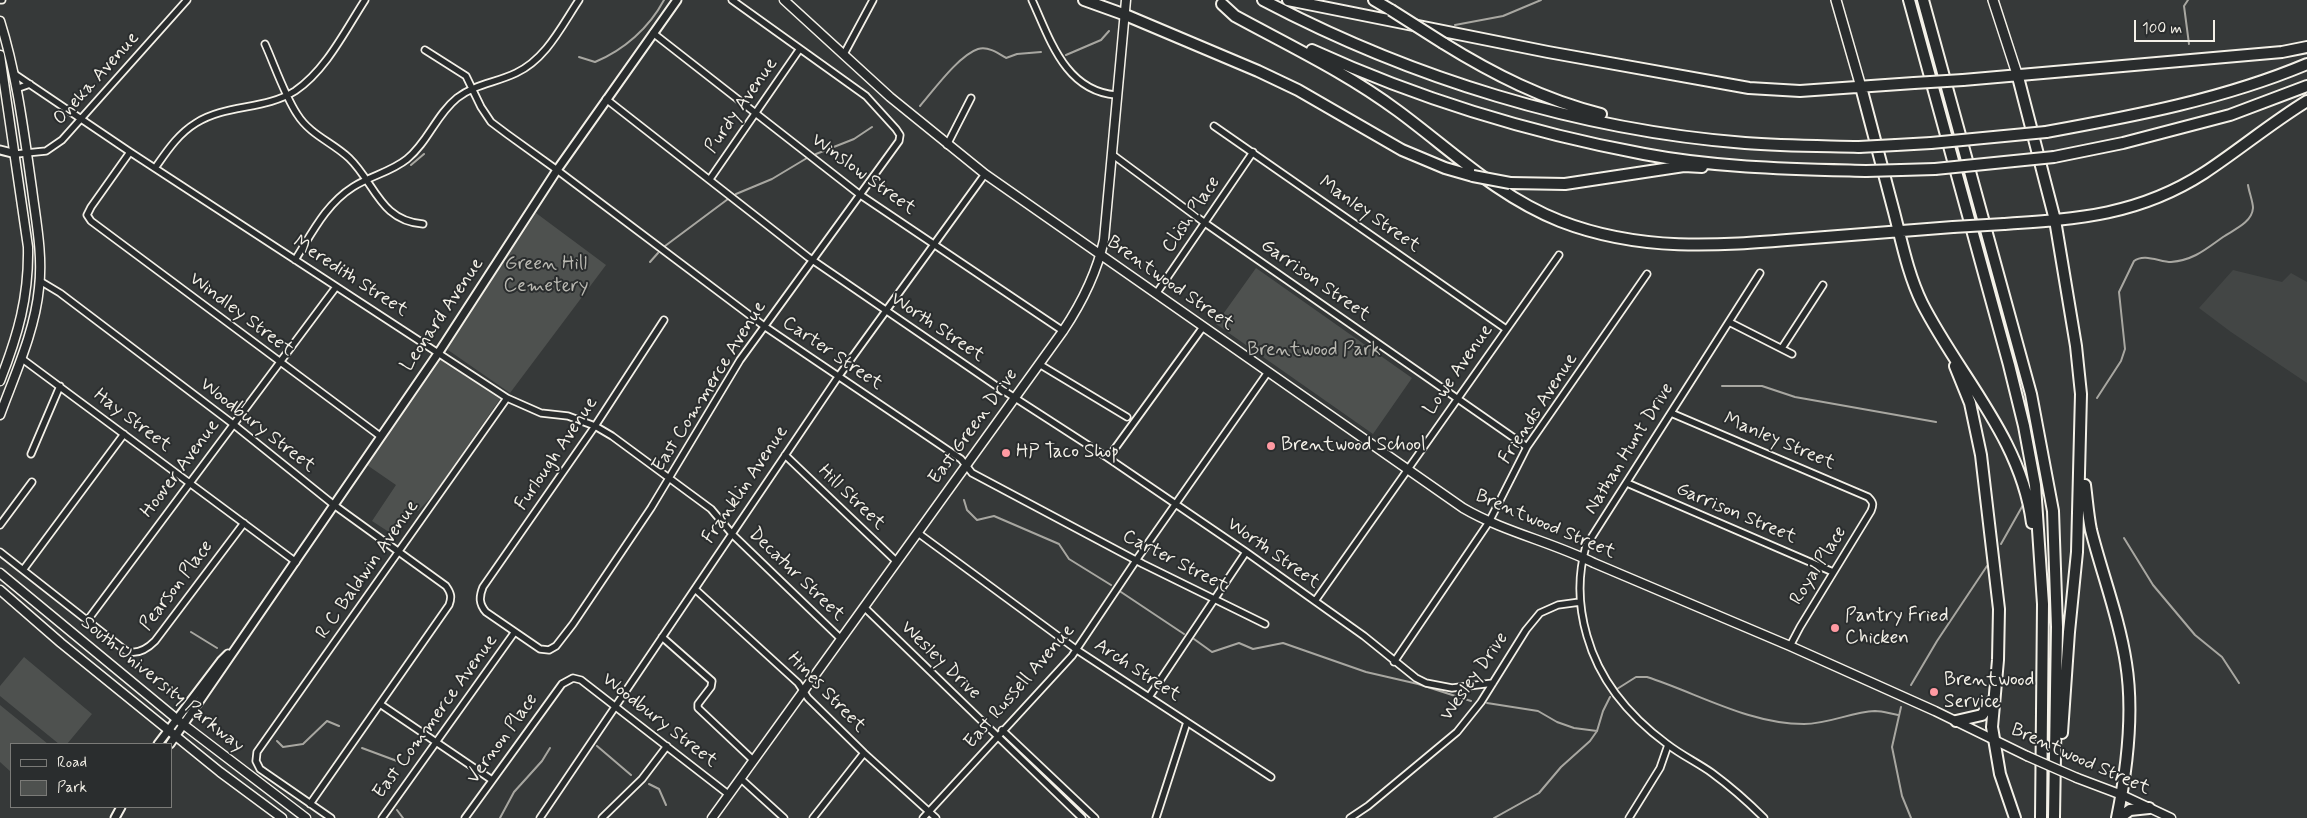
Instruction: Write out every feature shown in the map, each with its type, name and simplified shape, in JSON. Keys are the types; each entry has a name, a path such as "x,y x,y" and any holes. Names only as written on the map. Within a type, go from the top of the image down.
{"highway":[{"path":"1084,0 1123,14 1258,71 1298,90 1402,150 1445,168 1472,176 1510,183 1565,184 1684,166 1866,172 1935,169 2054,157 2122,143 2230,115 2307,86"},
{"path":"1263,0 1348,42 1476,89 1567,114 1675,134 1745,143 1859,147 1931,144 2046,132 2124,118 2208,98 2307,64"},
{"path":"1288,0 1548,52 1749,88 1800,92 2018,77 2135,64 2282,52 2307,47"},
{"path":"1374,0 1490,71 1541,95 1585,110 1675,134"},
{"path":"1836,0 1861,87 1898,232 1916,289 1940,333 1996,420 2010,450 2031,512 2037,562 2042,580"},
{"path":"1909,0 2010,365 2035,485 2042,580 2041,818"},
{"path":"1923,0 2031,394 2045,461 2053,511 2056,558 2054,818"},
{"path":"1993,0 2018,77 2056,220 2076,346 2081,394 2082,444 2077,552 2069,632 2060,766 2055,782"},
{"path":"1219,2 1292,40 1367,74 1486,116 1644,154 1756,168"},
{"path":"1219,2 1235,16 1361,85 1399,111 1473,172 1541,213 1578,227 1644,242 1714,246 2097,216 2132,207 2164,195 2203,174 2307,101"},
{"path":"1940,333 1970,403 1982,455 1999,609 1998,660 1994,698 1994,740 2003,785 2015,818"},
{"path":"2082,444 2091,528 2116,613 2126,663 2129,708 2122,795 2118,818"},
{"path":"1956,721 1982,716 1990,707 1994,698"},
{"path":"2118,818 2130,810 2149,808"}],"main road":[{"name":"Brentwood Street","path":"784,0 890,97 985,174 1463,508 1489,522 1583,558 1790,646 1956,721 2027,756 2122,795 2171,818"},
{"name":"East Green Drive","path":"712,818 1040,364 1078,306 1100,256 1108,214 1116,95 1123,14 1126,0"},
{"path":"0,21 13,73 27,155 38,238 40,281 36,311 0,415"},
{"path":"0,55 16,154 28,247 27,291 22,317 0,381"},
{"name":"South University Parkway","path":"0,573 181,722 306,818"},
{"name":"South University Parkway","path":"0,590 61,643 282,818"}],"street":[{"name":"Oneka Avenue","path":"16,154 27,155 52,149 82,119 187,0"},
{"path":"155,168 176,139 196,123 228,111 258,106 294,91 320,69 365,0"},
{"path":"295,260 333,202 354,186 406,160 418,149 441,114 456,99 472,88 515,74 536,60 548,49 579,0"},
{"name":"Leonard Avenue","path":"171,743 181,722 296,562 439,352 557,170 677,0"},
{"path":"732,0 799,50"},
{"path":"844,54 873,0"},
{"path":"1032,0 1066,69 1090,86 1108,94 1116,95"},
{"name":"Winslow Street","path":"653,33 859,194 1063,331"},
{"path":"265,44 296,112 308,129 349,158 386,208 398,218 411,223 423,224"},
{"name":"Carter Street","path":"425,50 466,76 481,107 491,122 764,326 961,459 972,473 1136,560 1265,624"},
{"name":"Purdy Avenue","path":"710,179 799,50"},
{"name":"East Commerce Avenue","path":"382,818 514,633 540,650 548,650 556,646 573,624 670,478 721,390 764,326 899,141 900,135 896,129 866,96 799,50"},
{"name":"Meredith Street","path":"13,73 130,152 507,398 541,413 568,416 595,426 670,478 710,509 732,532"},
{"path":"16,89 30,84"},
{"path":"947,145 971,98"},
{"name":"Worth Street","path":"606,99 812,260 1246,552 1364,636 1416,678 1436,686 1466,688 1493,683"},
{"name":"Manley Street","path":"1214,126 1506,329"},
{"path":"0,150 16,154"},
{"name":"Windley Street","path":"130,152 90,206 88,215 91,221 380,436"},
{"name":"Clish Place","path":"1156,294 1252,152"},
{"name":"Garrison Street","path":"1113,155 1205,222 1527,447"},
{"name":"Franklin Avenue","path":"540,818 838,377 985,174"},
{"name":"Lowe Avenue","path":"1315,601 1559,255"},
{"name":"Nathan Hunt Drive","path":"1760,273 1586,546 1579,584 1582,616 1591,648 1609,685 1628,711 1668,745 1730,786 1764,818"},
{"name":"Friends Avenue","path":"1394,662 1489,522 1527,447 1646,274"},
{"name":"Woodbury Street","path":"40,281 233,424 334,505 446,586 452,597 449,605 380,704"},
{"path":"1782,348 1823,285"},
{"name":"Hoover Avenue","path":"87,621 336,287"},
{"name":"Furlough Avenue","path":"514,633 481,606 479,596 483,587 595,426 664,320"},
{"path":"1729,322 1792,354"},
{"path":"1108,458 1203,326"},
{"name":"Hay Street","path":"21,358 296,562"},
{"path":"1040,364 1127,417"},
{"name":"East Russell Avenue","path":"923,818 1077,650 1136,560 1268,372"},
{"path":"31,454 60,386"},
{"name":"R C Baldwin Avenue","path":"310,804 260,769 256,761 258,752 507,398"},
{"name":"Manley Street","path":"1671,413 1868,497 1873,503"},
{"path":"22,570 124,434"},
{"name":"Hill Street","path":"785,455 897,562"},
{"path":"0,526 32,482"},
{"name":"Garrison Street","path":"1626,483 1833,572"},
{"name":"Royal Place","path":"1790,646 1871,511 1873,503"},
{"name":"Pearson Place","path":"87,621 126,650 136,652 151,645 244,523"},
{"name":"Decatur Street","path":"732,532 841,639"},
{"name":"Arch Street","path":"918,533 1077,650 1271,777"},
{"path":"0,552 87,621"},
{"path":"1149,697 1246,552"},
{"name":"Hines Street","path":"694,589 798,683 808,698 864,753 936,818"},
{"name":"Wesley Drive","path":"1350,818 1382,795 1457,732 1493,683 1526,630 1540,613 1558,605 1580,602"},
{"name":"Wesley Drive","path":"864,607 997,738 1082,818"},
{"path":"662,637 712,681 712,687 698,704 698,708 753,760"},
{"name":"Woodbury Street","path":"568,679 581,680 616,705 728,794"},
{"name":"Vernon Place","path":"465,818 562,684 568,679"},
{"path":"331,818 310,804 380,704 492,780"},
{"name":"Leonard Avenue","path":"159,743 169,729 181,722"},
{"path":"1156,818 1187,722"},
{"path":"1002,730 1095,818"},
{"path":"1629,818 1660,768 1668,745"},
{"path":"602,818 642,779 667,746"},
{"path":"813,818 864,753"},
{"path":"740,778 784,818"},
{"path":"115,818 122,808"}],"shaded area":[{"path":"2233,270 2282,282 2291,273 2307,282 2307,383 2199,308"}],"green space":[{"name":"Green Hill Cemetery","path":"536,213 606,265 510,393 447,348"},
{"name":"Brentwood Park","path":"1256,268 1412,378 1373,434 1216,324"},
{"path":"440,358 500,399 434,494 418,511 411,506 392,534 372,521 396,485 367,465"},
{"path":"24,657 92,714 68,743 58,743 0,696 0,686"},
{"path":"0,705 47,743 10,743 10,771 0,762"}],"waterway":[{"path":"579,57 595,62 616,51 643,29 664,0"},
{"path":"1455,25 1503,16 1541,0"},
{"path":"2188,0 2184,6 2189,44"},
{"path":"1066,55 1101,40 1109,31"},
{"path":"920,106 963,58 978,49 989,49 1006,58 1017,54 1041,52"},
{"path":"816,154 854,139 872,127"},
{"path":"411,165 424,154"},
{"path":"736,194 772,179 807,158"},
{"path":"2097,398 2121,361 2125,349 2119,292 2134,261 2142,258 2152,258 2167,262 2186,259 2237,229 2246,222 2252,213 2253,206 2248,185"},
{"path":"665,246 728,199"},
{"path":"650,262 658,253"},
{"path":"1722,386 1762,386 1795,397 1936,422"},
{"path":"964,500 967,510 977,520 994,516 1059,544 1069,559 1111,585"},
{"path":"2001,544 2023,505"},
{"path":"2124,538 2153,585 2195,635 2222,657 2239,683"},
{"path":"1911,685 1937,641 1987,566"},
{"path":"1121,592 1184,634"},
{"path":"191,632 217,648"},
{"path":"1194,639 1212,652 1239,643 1253,649 1283,643 1366,672 1418,684 1471,701"},
{"path":"1617,689 1636,677 1647,677 1743,713 1784,723 1813,723 1875,711 1898,715"},
{"path":"1494,818 1539,793 1561,767 1590,741 1597,731 1603,711 1610,697"},
{"path":"1487,703 1538,711 1557,722 1574,728 1597,731"},
{"path":"1901,707 1892,747 1902,796 1911,818"},
{"path":"277,741 283,747 303,744 327,721 339,726"},
{"path":"597,746 631,775"},
{"path":"362,748 397,761"},
{"path":"500,818 514,792 542,761 550,748"},
{"path":"649,784 659,789 666,805"},
{"path":"397,810 403,818"}],"place":[{"name":"Brentwood School","path":"1271,446"},
{"name":"HP Taco Shop","path":"1006,453"},
{"name":"Pantry Fried Chicken","path":"1835,628"},
{"name":"Brentwood Service","path":"1934,692"}]}
